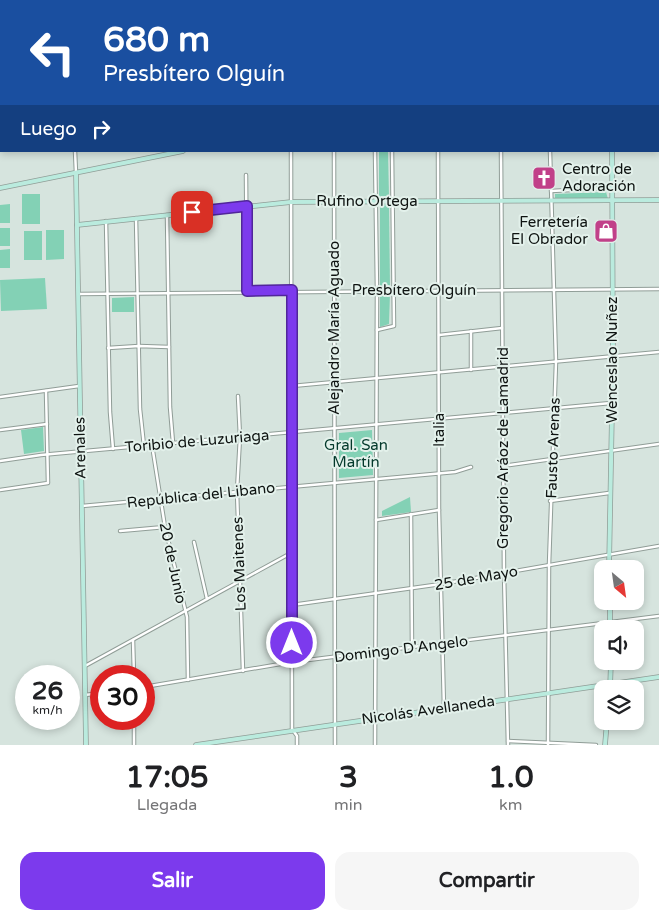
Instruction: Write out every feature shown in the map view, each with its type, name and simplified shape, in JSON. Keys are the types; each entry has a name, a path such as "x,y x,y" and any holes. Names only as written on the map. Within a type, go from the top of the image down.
{"street":[{"name":"Arenales","path":"75,152 86,745"},
{"path":"0,188 178,152"},
{"path":"291,152 292,729 296,736 297,745"},
{"name":"Alejandro María Aguado","path":"334,152 335,745"},
{"path":"375,152 377,290 376,745"},
{"path":"377,330 394,326 392,152"},
{"name":"Italia","path":"438,152 439,510 444,708"},
{"name":"Gregorio Aráoz de Lamadrid","path":"501,152 504,573 508,743"},
{"name":"Fausto Arenas","path":"548,744 548,566 556,362 550,152"},
{"name":"Wenceslao Nuñez","path":"609,560 609,493 613,403 612,152"},
{"path":"246,175 247,291"},
{"path":"551,191 611,188"},
{"name":"Rufino Ortega","path":"77,225 291,202 551,199 659,200"},
{"path":"168,214 169,347 174,443"},
{"path":"136,218 140,409 144,446"},
{"path":"106,221 108,348 113,449"},
{"name":"Presbítero Olguín","path":"79,294 292,290 659,289"},
{"path":"439,335 502,328"},
{"path":"471,331 471,370"},
{"path":"108,348 138,346 169,347"},
{"path":"292,386 659,352"},
{"path":"0,397 79,386"},
{"path":"0,490 48,483 46,391"},
{"name":"Los Maitenes","path":"238,396 240,437 236,491 243,671"},
{"name":"Toribio de Luzuriaga","path":"0,461 47,455 613,403"},
{"path":"0,430 46,424"},
{"path":"503,466 659,444"},
{"name":"20 de Junio","path":"152,446 165,527 186,617 188,680"},
{"name":"República del Libano","path":"81,506 439,473 471,467"},
{"path":"550,501 609,493"},
{"path":"376,520 439,510"},
{"path":"411,514 412,649"},
{"path":"120,531 165,527"},
{"path":"194,542 207,599"},
{"name":"25 de Mayo","path":"292,605 411,589 659,546"},
{"path":"84,667 292,552"},
{"name":"Domingo D'Angelo","path":"631,620 659,616"},
{"name":"Domingo D'Angelo","path":"155,684 292,662 412,649 594,625"},
{"path":"133,640 134,665"},
{"name":"Nicolás Avellaneda","path":"643,680 659,677"},
{"name":"Nicolás Avellaneda","path":"196,745 292,729 594,688"},
{"path":"85,695 90,694"},
{"path":"134,730 134,745"},
{"path":"605,745 606,730"},
{"path":"508,743 596,745"}],"green space":[{"path":"379,152 388,152 389,197 379,197"},
{"path":"606,192 608,199 555,199 555,194"},
{"path":"22,194 40,194 40,224 22,224"},
{"path":"380,203 389,203 390,287 380,287"},
{"path":"10,204 10,223 0,223 0,205"},
{"path":"0,228 10,228 10,246 0,246"},
{"path":"46,230 64,230 64,259 46,260"},
{"path":"24,231 42,231 42,260 24,260"},
{"path":"10,249 10,268 0,268 0,250"},
{"path":"45,278 47,309 1,311 0,280"},
{"path":"380,294 390,294 389,324 380,327"},
{"path":"134,297 134,312 112,312 112,298"},
{"path":"43,427 44,451 24,454 21,430"},
{"name":"Gral. San Martín","path":"372,430 373,475 339,478 339,433"},
{"path":"410,497 411,512 382,516 382,511"}],"place":[{"name":"Centro de Adoración","path":"544,178"},
{"name":"Ferretería El Obrador","path":"606,231"}],"route":[{"path":"192,212 247,206 247,291 292,290 292,643"}]}
